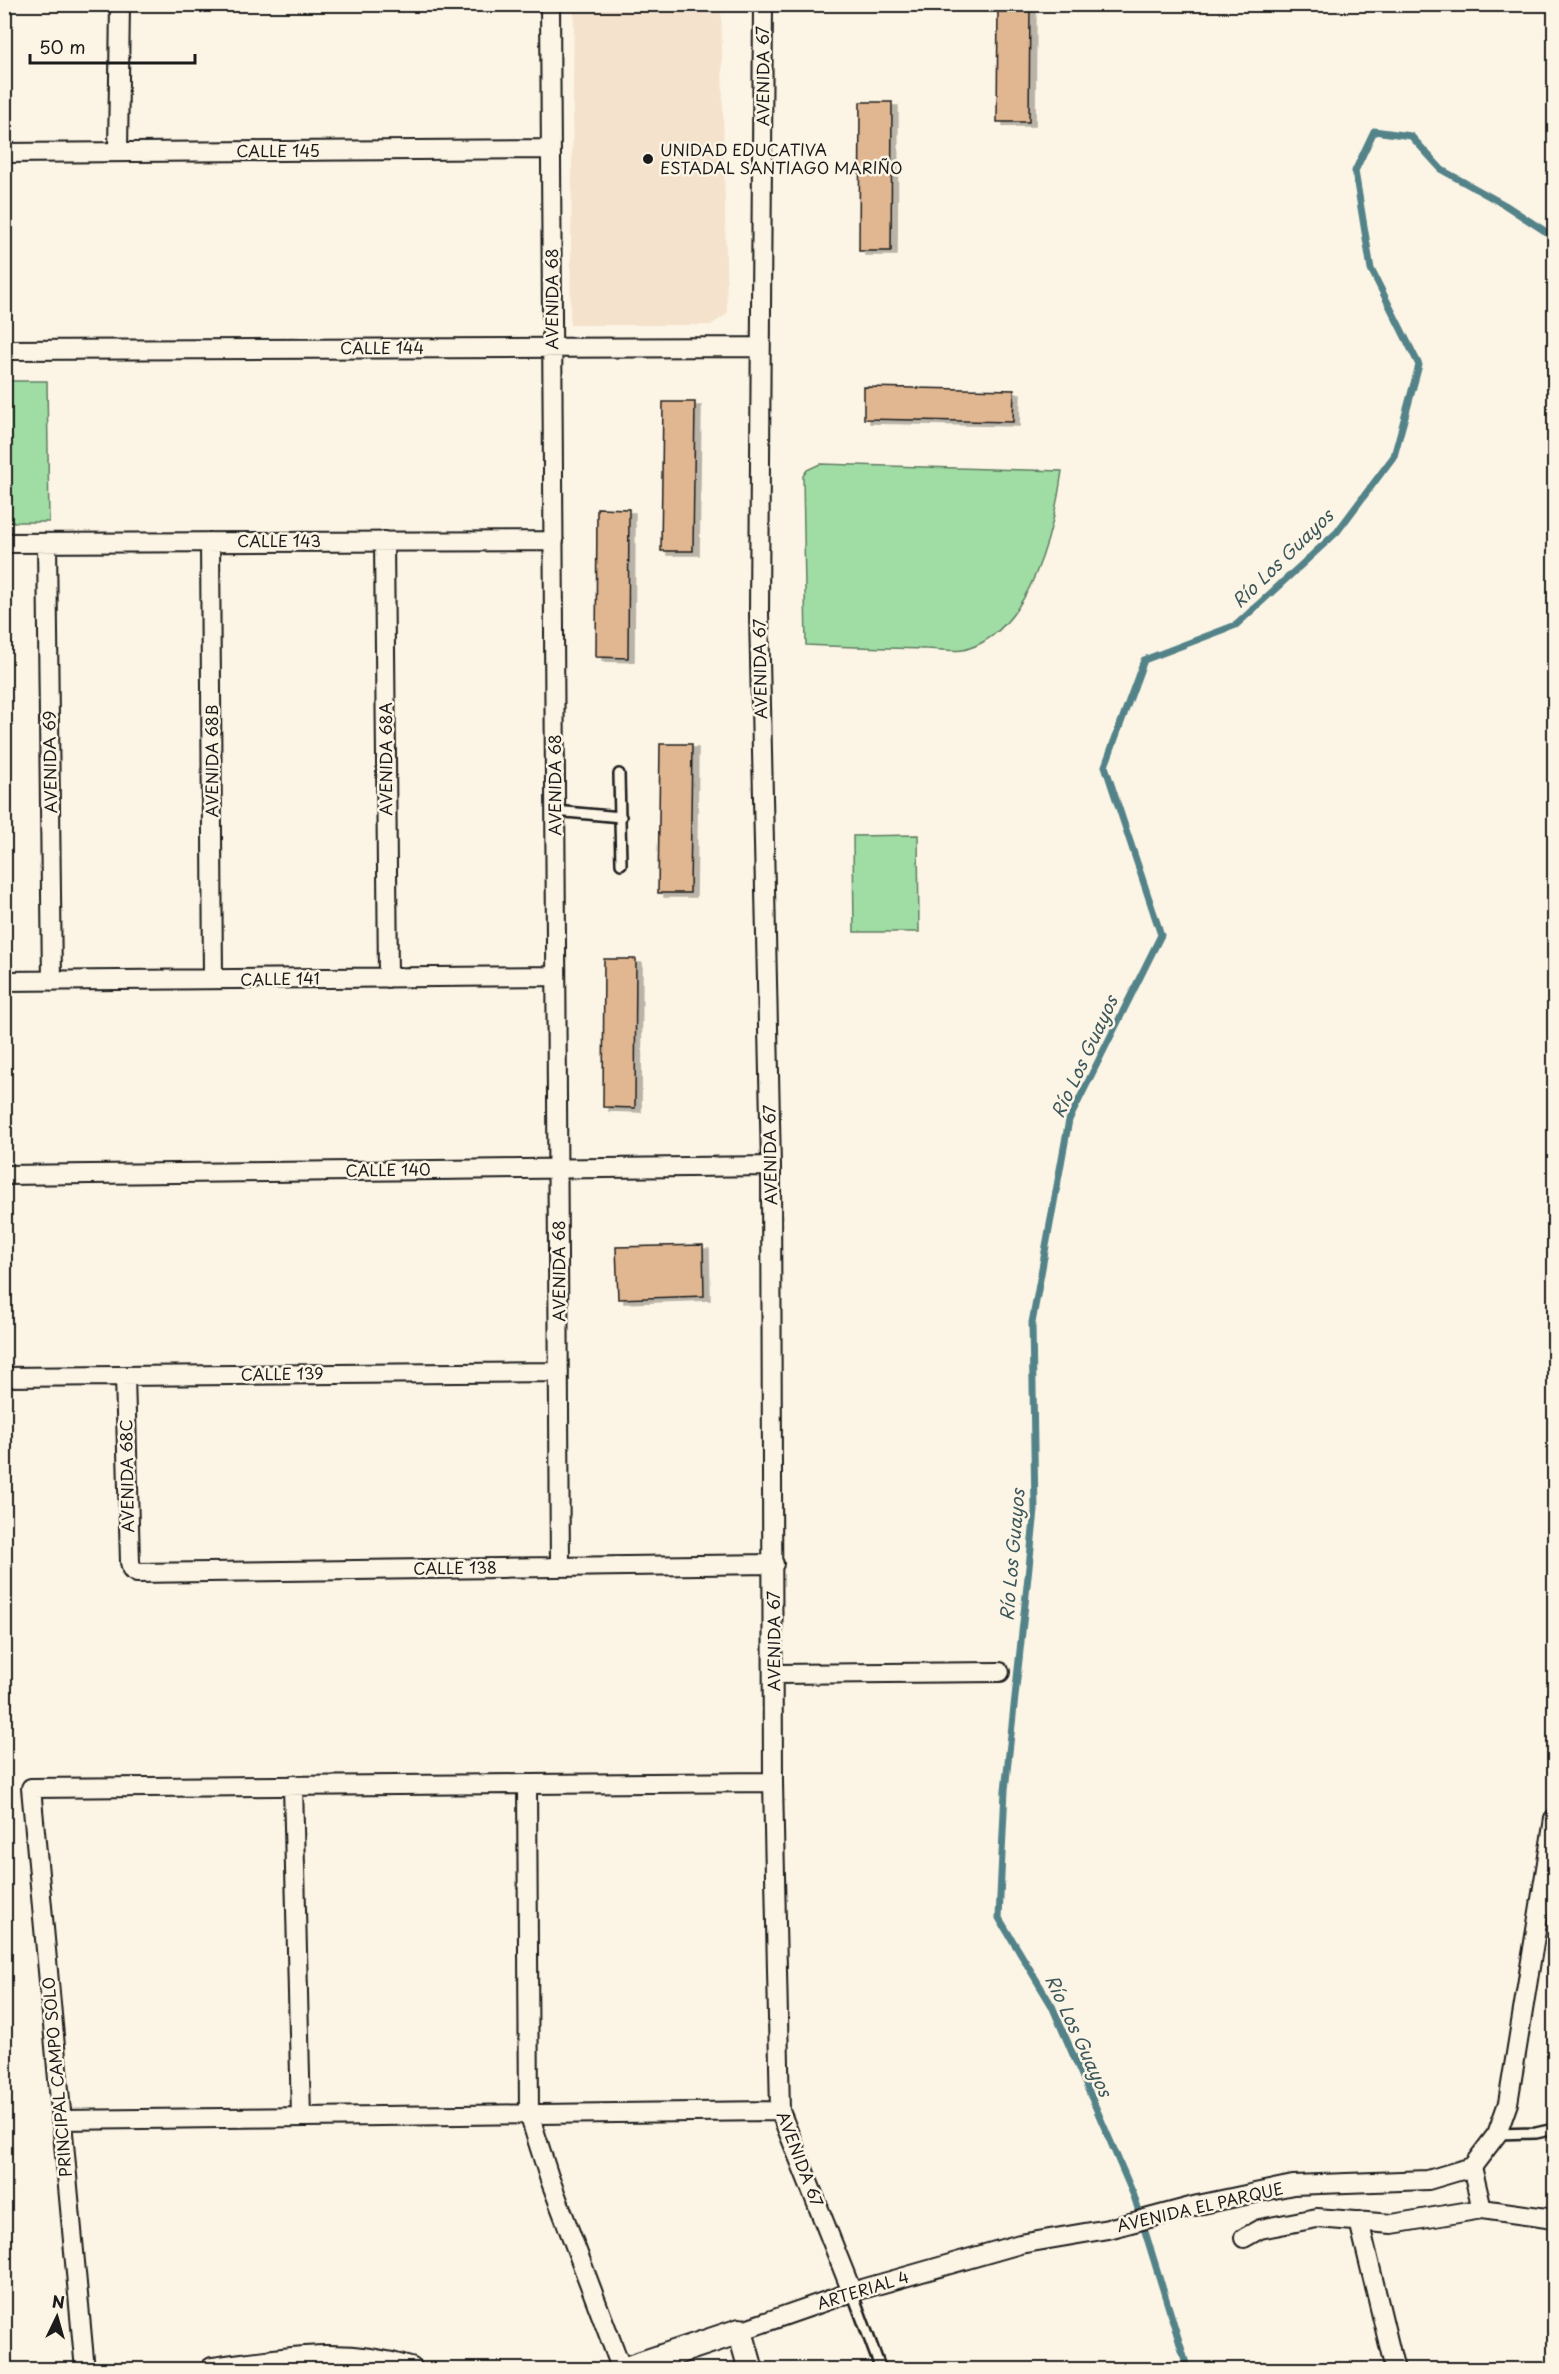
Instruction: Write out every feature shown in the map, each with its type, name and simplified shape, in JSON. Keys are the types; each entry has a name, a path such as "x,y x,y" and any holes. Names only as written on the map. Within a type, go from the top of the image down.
{"street":[{"path":"118,152 120,4"},
{"name":"AVENIDA 68","path":"550,4 561,1566"},
{"name":"AVENIDA 67","path":"763,4 763,300 759,346 759,637 771,1166 773,1782 780,2111 852,2292"},
{"name":"CALLE 145","path":"4,153 551,149"},
{"name":"CALLE 144","path":"4,350 759,346"},
{"name":"CALLE 143","path":"4,543 554,540"},
{"name":"AVENIDA 68A","path":"384,541 388,978"},
{"name":"AVENIDA 68B","path":"210,542 213,980"},
{"name":"AVENIDA 69","path":"47,543 52,981"},
{"name":"CALLE 141","path":"4,981 556,976"},
{"name":"CALLE 140","path":"4,1175 771,1166"},
{"name":"CALLE 139","path":"4,1377 559,1372"},
{"name":"AVENIDA 68C","path":"125,1376 130,1562 132,1570 137,1573"},
{"name":"CALLE 138","path":"137,1573 774,1564"},
{"path":"774,1674 1000,1672"},
{"path":"301,2117 293,1785 773,1782"},
{"path":"527,1784 529,2114 549,2177 623,2370"},
{"name":"PRINCIPAL CAMPO SOLO","path":"84,2370 29,1791 33,1786 293,1785"},
{"path":"1482,2209 1472,2167 1497,2134 1508,2103 1552,1858 1554,1819"},
{"path":"61,2120 780,2111"},
{"name":"AVENIDA EL PARQUE","path":"1108,2229 1198,2205 1293,2185 1428,2180 1472,2167"},
{"path":"1244,2238 1260,2229 1317,2218 1392,2224 1482,2209 1554,2219"},
{"path":"1359,2221 1395,2370"},
{"name":"ARTERIAL 4","path":"623,2370 852,2292 1020,2244 1108,2229"},
{"path":"740,2331 751,2370"},
{"path":"213,2370 315,2357 378,2359 410,2370"}],"lane":[{"path":"619,774 621,864"},
{"path":"555,811 621,817"},
{"path":"1497,2134 1536,2133 1554,2129"},
{"path":"852,2292 881,2370"}],"shaded area":[{"name":"UNIDAD EDUCATIVA ESTADAL SANTIAGO MARIÑO","path":"574,5 721,5 727,314 711,325 570,325"}],"green space":[{"path":"5,381 47,381 49,522 5,522"},
{"path":"820,464 1062,471 1053,520 1036,574 1008,621 989,638 962,650 806,645 803,476 807,470"},
{"path":"918,835 919,932 854,932 853,836"}],"building":[{"path":"998,4 1030,4 1029,122 997,122"},
{"path":"860,102 892,102 891,251 859,251"},
{"path":"864,387 1014,390 1013,422 864,419"},
{"path":"663,402 695,402 693,551 661,551"},
{"path":"597,508 629,509 628,658 596,657"},
{"path":"660,744 692,744 690,893 658,893"},
{"path":"604,959 636,959 635,1108 603,1107"},
{"path":"703,1245 704,1296 618,1299 616,1247"}],"waterway":[{"name":"Río Los Guayos","path":"1188,2370 1134,2196 1052,2006 999,1918 1005,1790 1035,1511 1032,1323 1069,1120 1161,935 1105,766 1144,660 1236,625 1337,532 1394,456 1419,365 1371,269 1355,171 1374,131 1411,136 1442,170 1505,205 1554,237"}],"place":[{"name":"UNIDAD EDUCATIVA ESTADAL SANTIAGO MARIÑO","path":"648,159"}]}
